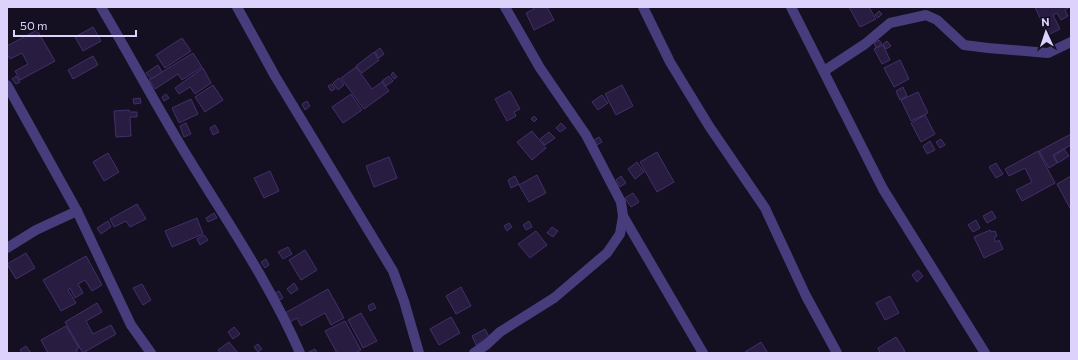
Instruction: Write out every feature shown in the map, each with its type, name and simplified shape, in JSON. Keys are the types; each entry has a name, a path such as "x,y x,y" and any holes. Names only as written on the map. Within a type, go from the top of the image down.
{"street":[{"path":"101,7 191,163 252,261 294,338 300,353"},
{"path":"237,7 275,76 393,271 404,301 419,353"},
{"path":"474,353 486,345 500,332 554,298 607,253 620,234 623,216 621,202 586,135 540,68 505,7"},
{"path":"643,7 670,62 709,126 765,208 806,296 837,353"},
{"path":"791,7 883,189 985,353"},
{"path":"824,71 865,44 890,23 926,15 937,20 964,45 1048,53 1071,42"},
{"path":"7,85 77,211 131,325 151,353"},
{"path":"7,248 36,230 77,211"},
{"path":"623,216 703,353"}],"building":[{"path":"533,7 547,7 554,20 534,30 526,13 534,9"},
{"path":"849,7 869,7 876,19 860,27"},
{"path":"1035,7 1070,7 1065,10 1068,16 1061,20 1057,13 1053,15 1060,29 1048,35"},
{"path":"879,11 882,14 878,18 875,15"},
{"path":"93,27 101,41 83,51 75,37"},
{"path":"37,30 55,61 20,80 15,71 28,64 22,53 10,59 7,54 7,46"},
{"path":"182,38 191,51 165,68 156,55"},
{"path":"879,40 882,44 876,48 874,43"},
{"path":"887,41 891,46 886,49 883,44"},
{"path":"883,45 890,60 882,64 874,49"},
{"path":"380,48 384,54 379,58 375,52"},
{"path":"374,52 379,60 362,73 356,66"},
{"path":"193,53 202,67 182,80 178,74 155,89 149,80"},
{"path":"93,56 98,65 73,79 68,70"},
{"path":"900,60 909,79 894,87 884,68"},
{"path":"158,65 162,72 151,79 146,73"},
{"path":"356,67 372,89 382,82 389,91 364,109 341,78"},
{"path":"203,68 211,83 195,94 190,87 179,94 175,88"},
{"path":"393,72 397,77 394,79 391,75"},
{"path":"16,76 20,82 16,84 12,79"},
{"path":"389,76 393,81 386,86 382,81"},
{"path":"339,78 344,85 338,90 333,83"},
{"path":"332,84 335,89 331,91 328,86"},
{"path":"213,85 223,100 205,112 195,97"},
{"path":"622,85 633,106 616,115 605,94"},
{"path":"903,87 907,96 900,100 896,91"},
{"path":"510,91 520,109 514,112 516,116 507,121 495,99"},
{"path":"918,92 928,113 911,121 901,100"},
{"path":"166,94 169,98 164,101 162,97"},
{"path":"351,94 362,110 343,123 332,107"},
{"path":"602,95 608,103 598,110 592,102"},
{"path":"140,98 141,103 134,104 133,99"},
{"path":"191,99 198,114 179,123 172,108"},
{"path":"307,101 310,106 305,110 302,104"},
{"path":"129,110 130,112 137,112 137,117 130,117 131,136 116,137 114,111"},
{"path":"925,115 935,134 921,142 911,123"},
{"path":"534,116 537,119 534,122 531,119"},
{"path":"186,123 191,134 184,137 180,126"},
{"path":"561,123 566,128 560,132 556,128"},
{"path":"215,125 219,132 213,135 210,128"},
{"path":"532,131 546,148 532,160 517,142"},
{"path":"549,132 555,138 545,145 540,139"},
{"path":"1071,134 1071,145 1053,155 1057,163 1049,168 1039,151"},
{"path":"599,137 602,142 597,145 594,140"},
{"path":"941,139 945,145 940,148 936,142"},
{"path":"930,141 935,150 927,154 923,146"},
{"path":"1064,149 1069,156 1058,163 1054,156"},
{"path":"1038,151 1055,183 1022,201 1016,190 1032,182 1025,168 1009,176 1005,169"},
{"path":"657,152 674,182 657,192 640,162"},
{"path":"108,153 119,172 104,181 93,162"},
{"path":"389,157 397,178 374,187 366,166"},
{"path":"637,162 644,172 635,179 628,169"},
{"path":"996,163 1003,174 996,178 989,167"},
{"path":"270,171 279,191 264,198 254,178"},
{"path":"537,175 546,193 529,202 519,185"},
{"path":"515,176 519,184 511,188 508,180"},
{"path":"621,176 626,183 620,187 616,180"},
{"path":"1071,176 1071,210 1057,184"},
{"path":"633,193 639,202 631,207 625,198"},
{"path":"137,204 146,219 130,227 126,221 114,227 110,219"},
{"path":"992,211 996,218 987,223 983,216"},
{"path":"214,213 217,218 208,222 206,218"},
{"path":"197,218 203,234 172,247 165,231"},
{"path":"976,220 980,228 973,232 968,225"},
{"path":"108,221 111,227 101,234 97,228"},
{"path":"529,221 532,227 526,230 523,225"},
{"path":"509,223 512,227 507,231 504,226"},
{"path":"552,227 558,231 553,237 547,233"},
{"path":"990,230 991,232 995,231 997,236 994,238 996,242 999,240 1003,249 984,258 974,237"},
{"path":"536,231 547,245 530,258 518,244"},
{"path":"204,235 208,240 200,245 197,239"},
{"path":"288,247 292,254 283,259 278,252"},
{"path":"305,250 317,270 301,280 289,260"},
{"path":"26,253 35,268 16,279 7,264"},
{"path":"86,256 102,285 92,291 85,280 78,284 83,293 75,298 70,288 68,290 76,303 61,311 43,280"},
{"path":"266,259 269,265 265,268 261,262"},
{"path":"918,270 923,276 917,282 912,275"},
{"path":"294,283 298,289 291,294 287,289"},
{"path":"142,284 151,300 143,305 133,288"},
{"path":"461,287 471,306 456,314 446,296"},
{"path":"328,289 344,318 331,325 325,313 301,326 297,318 290,322 285,313"},
{"path":"279,291 283,298 276,302 272,295"},
{"path":"890,296 899,313 885,320 876,303"},
{"path":"97,303 102,312 86,321 93,334 111,325 116,334 83,353 65,322"},
{"path":"373,303 376,308 370,311 368,306"},
{"path":"361,313 377,341 363,348 348,320"},
{"path":"451,317 460,333 439,345 430,329"},
{"path":"345,321 361,350 355,353 337,353 325,331"},
{"path":"66,326 79,348 76,350 78,353 48,353 41,340"},
{"path":"234,327 240,334 233,339 228,332"},
{"path":"485,329 489,337 476,345 472,336"},
{"path":"896,337 905,351 902,353 880,353 878,348"},
{"path":"229,342 238,353 220,353 218,350"},
{"path":"761,342 768,353 745,352"},
{"path":"258,344 262,349 258,352 254,347"},
{"path":"26,346 31,353 22,353 20,350"},
{"path":"315,349 317,353 307,353"}]}
